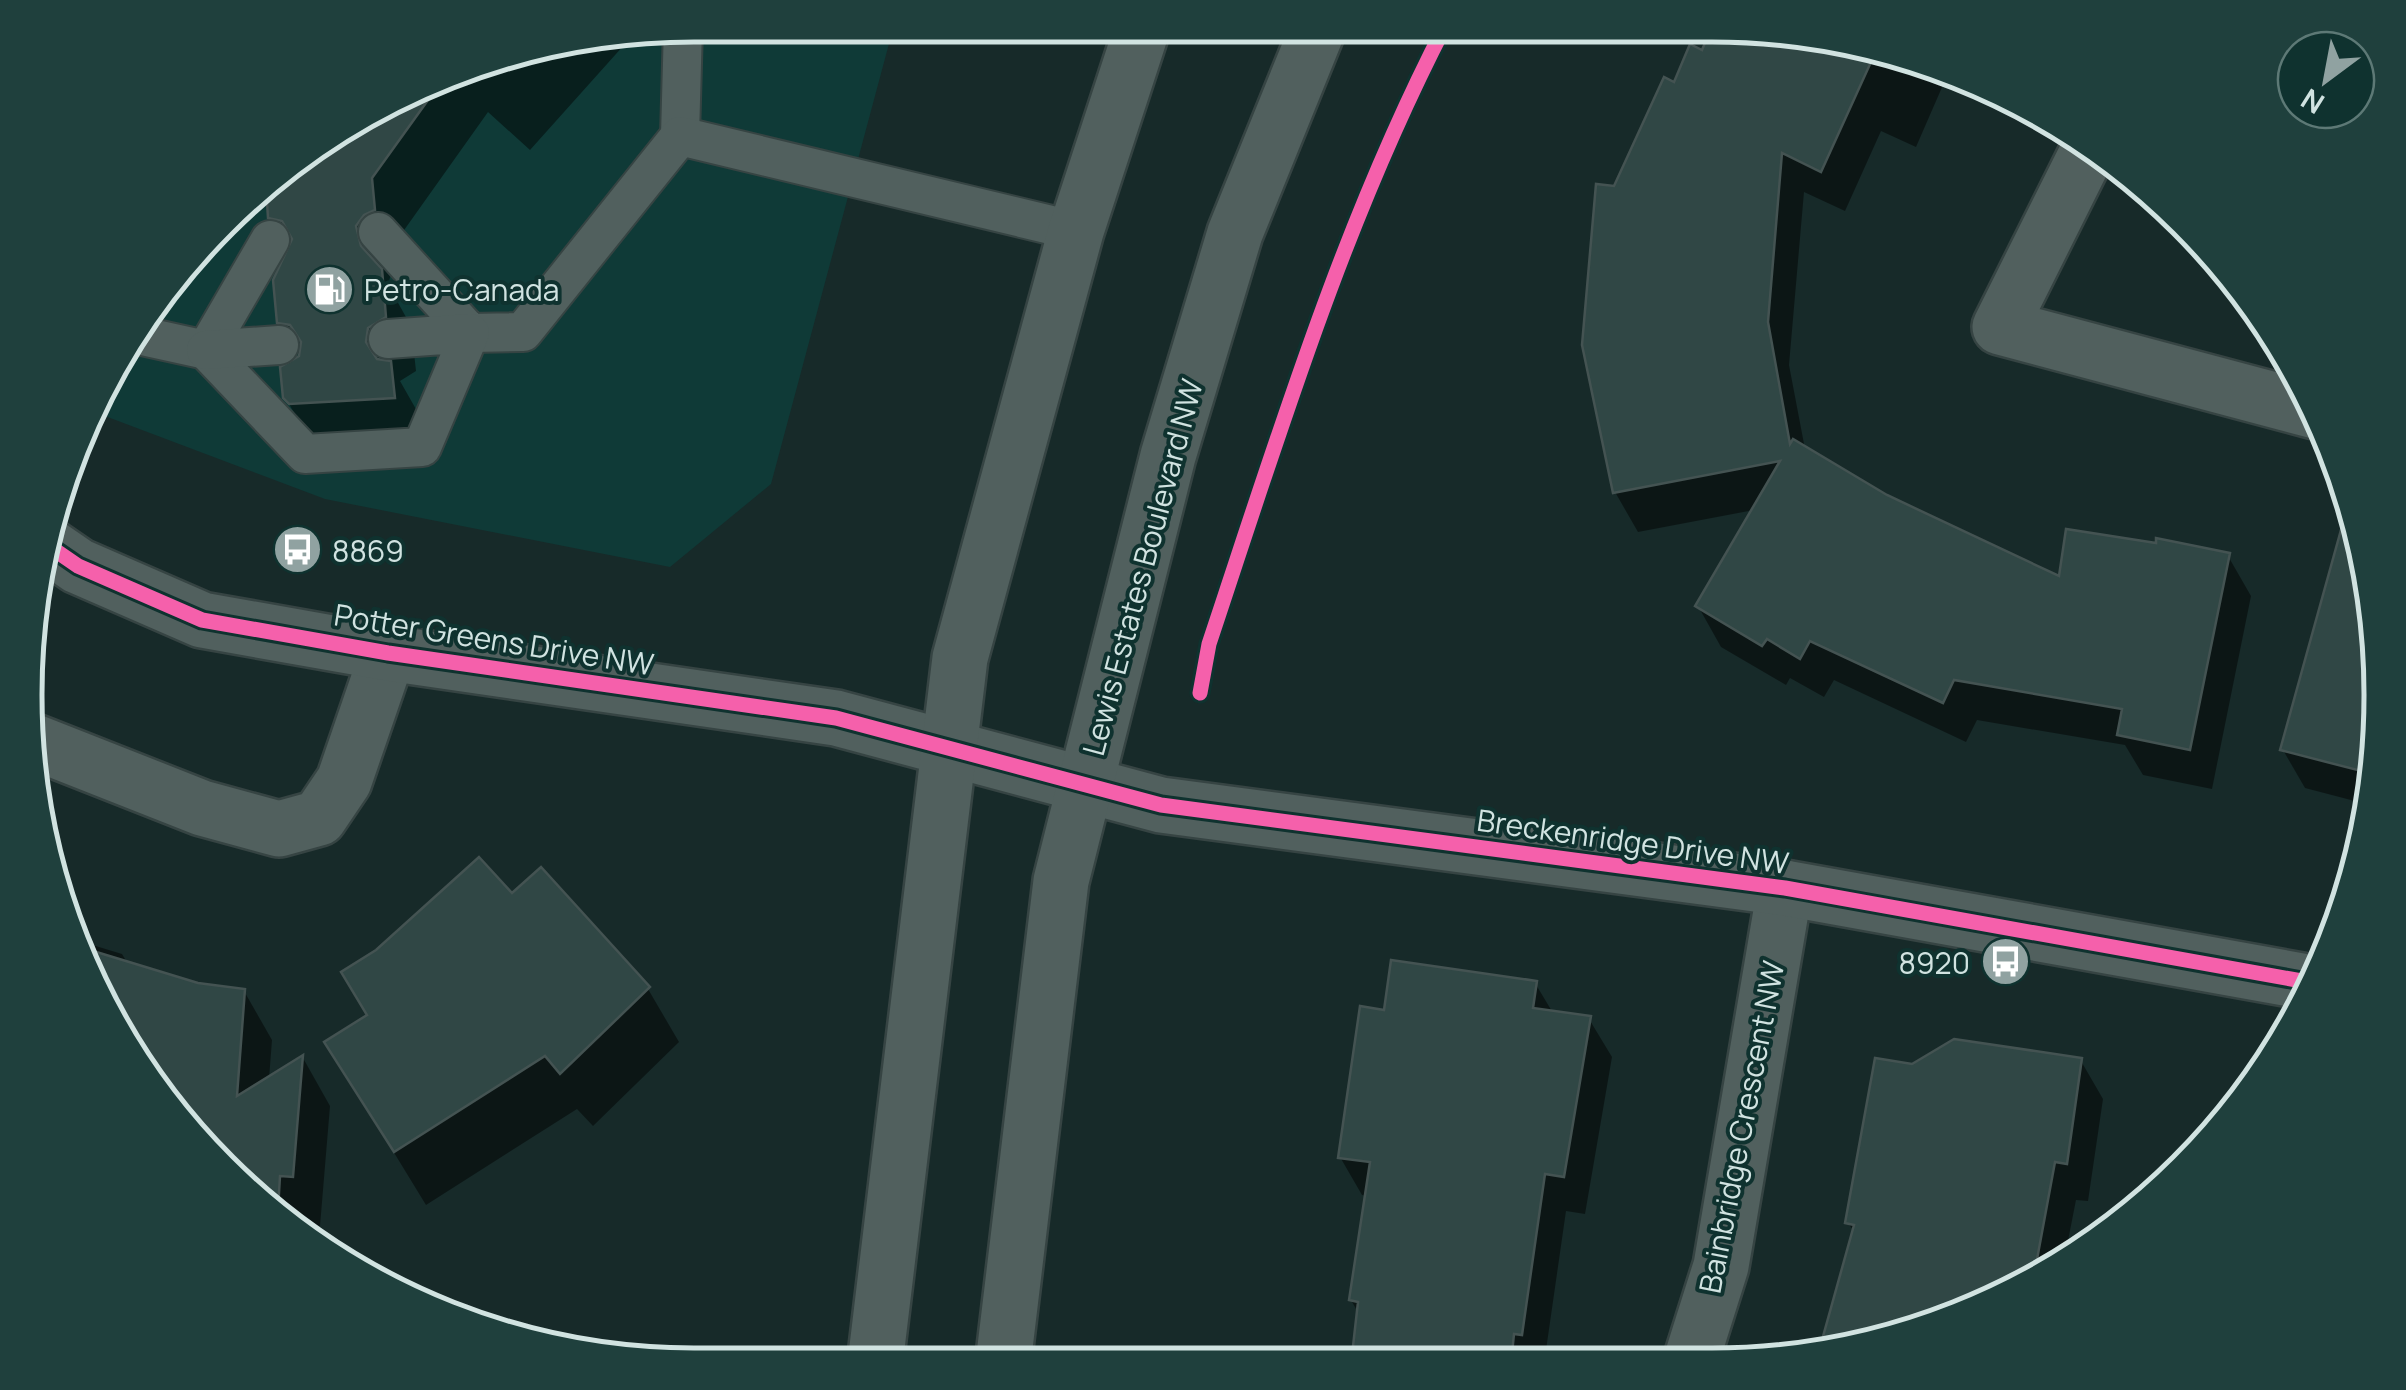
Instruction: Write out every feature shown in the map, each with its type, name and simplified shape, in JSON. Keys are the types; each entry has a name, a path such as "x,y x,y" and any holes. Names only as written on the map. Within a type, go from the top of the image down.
{"street":[{"path":"877,1348 960,658 1076,230 1138,42"},
{"name":"Lewis Estates Boulevard NW","path":"1005,1348 1062,882 1085,784 1168,456 1235,233 1313,42"},
{"path":"2084,159 2000,326 2296,406"},
{"name":"Potter Greens Drive NW","path":"59,553 78,566 202,620 388,653 836,718 947,749"},
{"path":"45,746 202,808 279,830 320,818 344,782 388,653"},
{"name":"Breckenridge Drive NW","path":"947,749 1160,805 1785,888 2298,980"},
{"name":"Bainbridge Crescent NW","path":"1695,1348 1721,1266 1785,888"}],"lane":[{"path":"388,338 523,332 680,136 683,43"},
{"path":"680,136 1076,230"},
{"path":"378,232 470,333"},
{"path":"206,350 270,240"},
{"path":"206,350 305,454 422,447 470,333"},
{"path":"149,337 206,350 278,345"}],"shaded area":[{"path":"695,42 889,42 771,484 670,567 325,499 105,416 152,332 177,298 234,234 298,177 369,130 445,92 568,55"}],"building":[{"path":"1705,42 1754,44 1871,63 1821,172 1782,153 1768,322 1790,444 1793,439 1887,495 2059,576 2066,529 2156,543 2156,538 2230,553 2190,750 2117,735 2122,709 1954,680 1943,703 1810,641 1800,659 1767,639 1762,646 1695,606 1780,461 1613,493 1582,345 1596,184 1614,186 1664,77 1674,82 1690,44 1702,50"},
{"name":"Petro-Canada","path":"428,100 372,178 375,210 364,215 356,226 361,246 382,269 386,317 368,328 366,342 377,359 391,361 395,398 289,404 283,398 280,367 299,356 301,342 290,325 277,323 273,280 292,239 282,221 268,218 267,202 298,177 369,130"},
{"path":"2341,528 2362,652 2364,695 2359,770 2280,750"},
{"path":"479,857 512,893 541,867 650,987 560,1074 545,1056 394,1152 324,1042 367,1015 341,972 376,950"},
{"path":"95,952 198,983 245,989 237,1096 303,1055 293,1177 280,1176 279,1197 204,1125 152,1058"},
{"path":"1391,960 1537,981 1533,1008 1591,1016 1564,1177 1545,1174 1522,1335 1514,1334 1513,1348 1353,1348 1358,1302 1349,1300 1370,1162 1338,1158 1360,1006 1384,1010"},
{"path":"1954,1039 2082,1058 2067,1164 2055,1162 2037,1260 1921,1313 1823,1338 1854,1225 1845,1223 1875,1058 1912,1064"}],"cycle path":[{"path":"1200,693 1209,644 1315,330 1375,176 1437,42"},
{"path":"59,553 78,566 202,620 388,653 836,718 1161,805 1785,888 2298,980"}],"place":[{"name":"Petro-Canada","path":"329,289"},
{"name":"8869","path":"297,550"},
{"name":"8920","path":"2005,962"}]}
